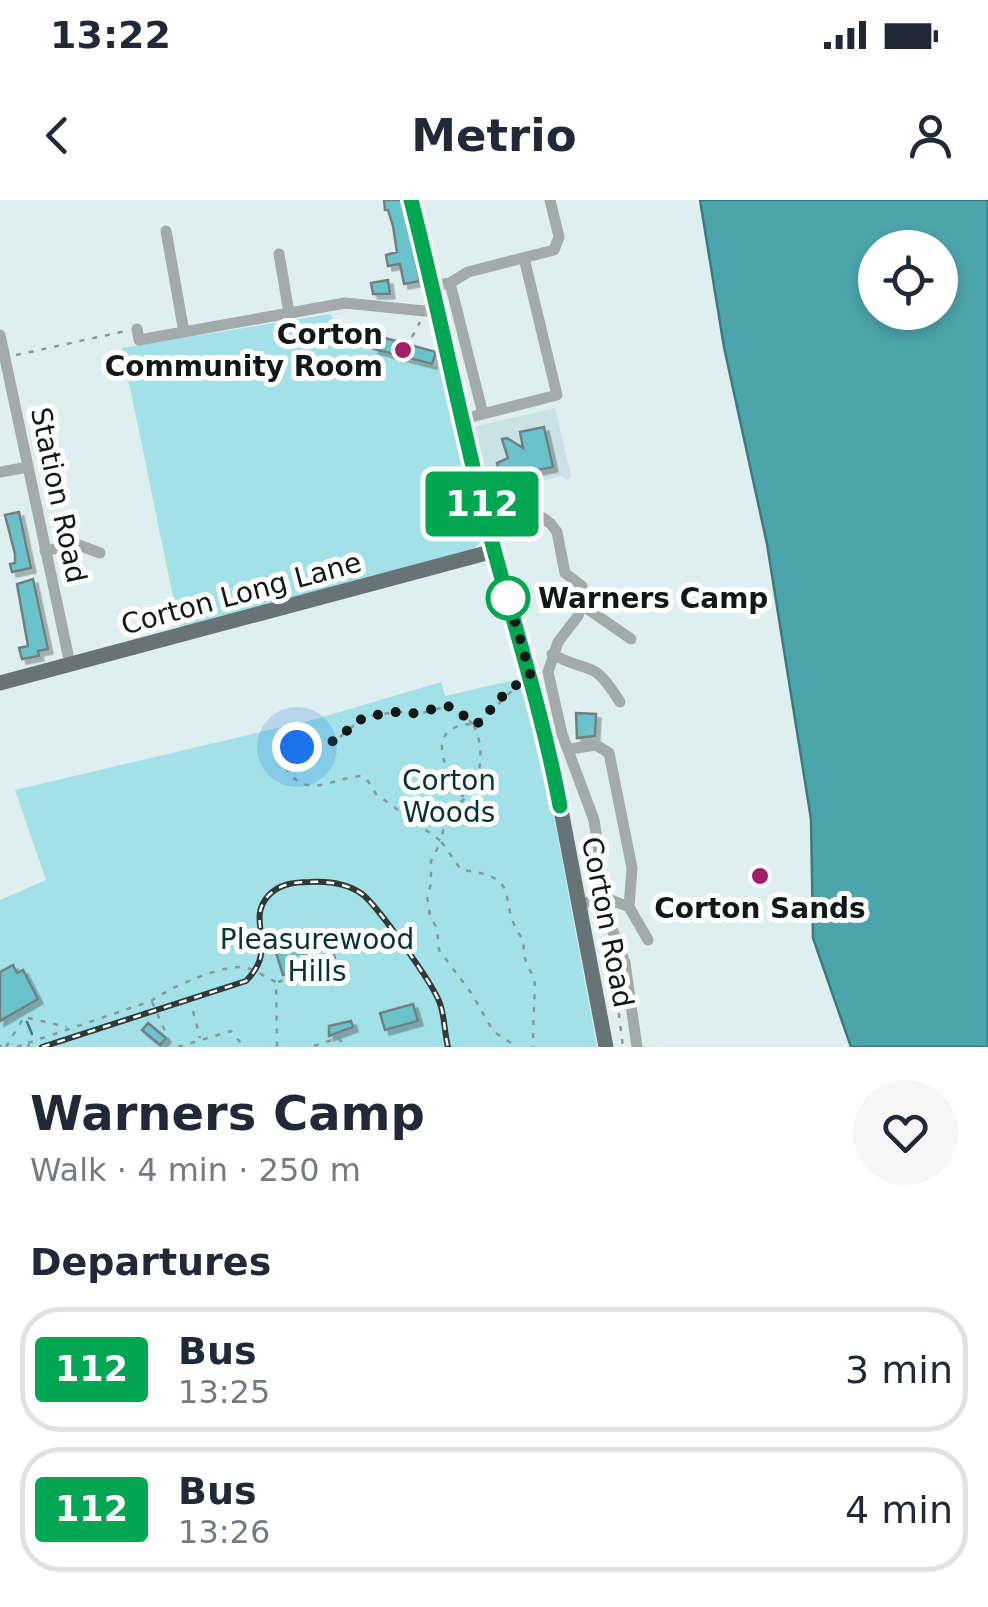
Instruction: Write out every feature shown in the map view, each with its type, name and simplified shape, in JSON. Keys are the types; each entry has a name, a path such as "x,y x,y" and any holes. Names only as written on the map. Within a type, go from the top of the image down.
{"main road":[{"name":"Corton Long Lane","path":"0,683 494,551"},
{"name":"Corton Road","path":"494,551 530,674 560,806 606,1047"}],"street":[{"path":"411,200 494,551"},
{"path":"434,286 468,272 554,250 558,237 550,200"},
{"path":"166,231 184,332"},
{"path":"279,254 289,313"},
{"path":"464,419 556,395 524,258"},
{"path":"450,282 482,414"},
{"path":"137,329 139,340 345,303 439,308"},
{"name":"Station Road","path":"0,335 70,664"},
{"path":"0,472 28,467"},
{"path":"482,503 492,500 551,524 565,573 582,586 582,605 573,626 552,654 548,672 562,734 594,820 605,904 624,963 636,1047"},
{"path":"45,551 76,544 100,552"},
{"path":"582,605 632,638"},
{"path":"552,654 592,666 604,676 620,702"},
{"path":"570,749 596,745 609,753 632,868 629,907 648,940"},
{"path":"579,904 629,907"}],"path":[{"path":"412,337 426,318"},
{"path":"5,357 137,329"},
{"path":"464,799 446,768 442,740 462,724 481,722 498,700 530,674"},
{"path":"517,1047 492,1031 472,994 439,950 427,896 431,860 442,841 446,817 464,799 481,759 473,724 447,706 423,713 364,717 334,741 306,744 283,758 292,777 305,786 366,778 376,794 442,841 461,870 492,874 504,885 513,927 524,941 522,957 536,984 532,1001 533,1047"},
{"path":"605,904 598,934 614,974 623,1047"},
{"path":"18,1047 151,1001 168,989 234,967 245,967 276,982 336,962 334,954 367,943"},
{"path":"276,982 277,1047"},
{"path":"151,1001 175,1047 231,1031 244,1047"},
{"path":"193,1010 200,1039"},
{"path":"2,1046 24,1017 70,1028"},
{"path":"312,1046 338,1038 346,1047"}],"shaded area":[{"path":"700,200 988,200 988,1047 851,1047 813,938 811,819 767,544 724,347"},
{"path":"555,408 571,476 568,480 561,476 485,496 470,428"}],"green space":[{"path":"330,314 340,327 366,346 446,369 484,538 473,550 180,631 122,348"},
{"name":"Corton Woods","path":"523,678 542,753 597,1047 0,1047 0,900 46,880 15,790 316,719 441,682 445,696"}],"building":[{"path":"384,200 402,200 420,281 404,284 400,264 388,266 386,255 397,252"},
{"path":"388,280 390,294 373,294 371,283"},
{"name":"Corton Community Room","path":"378,336 436,352 432,364 374,349"},
{"path":"544,427 553,467 528,472 530,481 503,487 497,463 508,458 502,439 523,448 520,432"},
{"path":"19,512 31,568 12,572 10,564 15,563 15,554 5,515"},
{"path":"33,579 48,649 38,651 39,656 22,659 19,648 28,646 17,584"},
{"path":"576,713 596,714 595,736 577,738"},
{"path":"298,938 307,968 283,975 274,946"},
{"path":"13,965 17,973 23,970 38,999 0,1021 0,972"},
{"path":"413,1004 418,1021 385,1030 380,1013"},
{"path":"351,1021 353,1027 329,1036 329,1026"},
{"path":"148,1023 166,1038 160,1045 142,1030"}],"waterway":[{"path":"27,1022 32,1034"}],"railway":[{"path":"42,1047 246,981 261,957 262,906 277,889 298,882 337,884 369,901 404,945 439,1001 448,1047"}],"bus line":[{"name":"112","path":"411,200 482,503 550,752 560,806"}],"place":[{"name":"Corton Community Room","path":"403,350"},
{"name":"Warners Camp","path":"508,598"},
{"name":"Corton Sands","path":"760,876"}],"route":[{"path":"297,747 334,741 364,717 395,712 423,713 447,706 473,724 481,722 498,700 530,674 508,598"}],"park label":[{"name":"Pleasurewood Hills","path":"317,955"}]}
